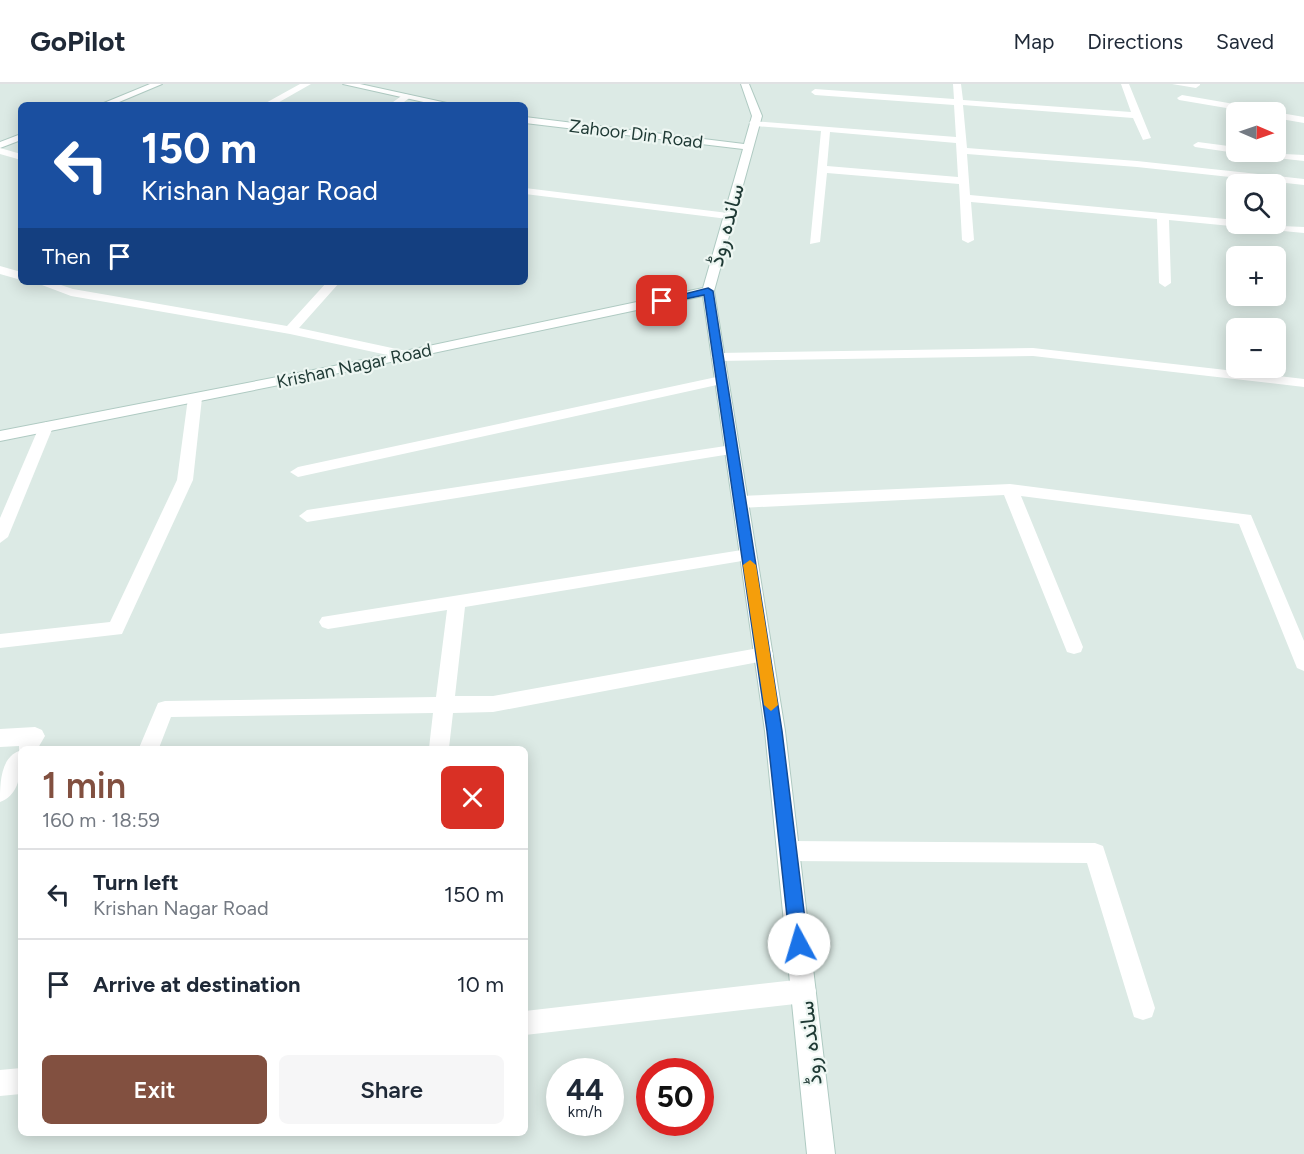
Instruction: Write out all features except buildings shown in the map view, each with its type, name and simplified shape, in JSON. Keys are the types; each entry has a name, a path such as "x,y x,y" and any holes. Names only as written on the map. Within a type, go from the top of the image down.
{"street":[{"path":"112,102 158,84"},
{"path":"273,102 307,84"},
{"path":"347,84 436,102"},
{"name":"ساندہ روڈ","path":"745,84 757,116 708,291 764,654 821,1154"},
{"path":"957,84 968,240"},
{"path":"1125,84 1146,138"},
{"path":"1176,84 1196,85"},
{"path":"815,92 1137,116"},
{"path":"398,102 407,96"},
{"path":"1182,98 1226,106"},
{"path":"1286,117 1304,120"},
{"name":"Zahoor Din Road","path":"528,120 747,147"},
{"path":"754,123 1304,182"},
{"path":"814,242 826,129"},
{"path":"0,145 18,138"},
{"path":"1198,146 1226,149"},
{"path":"0,151 18,156"},
{"path":"1286,156 1304,158"},
{"path":"821,169 964,181"},
{"path":"528,191 728,216"},
{"path":"965,198 1226,222"},
{"path":"1163,217 1165,283"},
{"path":"1286,228 1304,230"},
{"path":"0,270 18,275"},
{"path":"49,285 71,292 290,330 406,355"},
{"path":"290,330 331,285"},
{"name":"Krishan Nagar Road","path":"0,436 406,355 708,291"},
{"path":"718,357 1033,352 1304,383"},
{"path":"298,472 721,380"},
{"path":"0,640 116,629 185,480 195,398"},
{"path":"0,537 46,427"},
{"path":"307,516 732,450"},
{"path":"740,502 1010,489 1245,519 1304,663"},
{"path":"1010,489 1074,647"},
{"path":"328,622 748,555"},
{"path":"439,746 457,602"},
{"path":"150,746 165,709 493,704 764,654"},
{"path":"0,738 35,736 29,746"},
{"path":"0,793 18,764"},
{"path":"788,851 1095,853 1143,1008"},
{"path":"528,1023 804,991"},
{"path":"0,1083 18,1081"}],"slow traffic":[{"path":"750,565 771,705"}],"route":[{"path":"662,301 708,291 775,731 799,944"}]}
